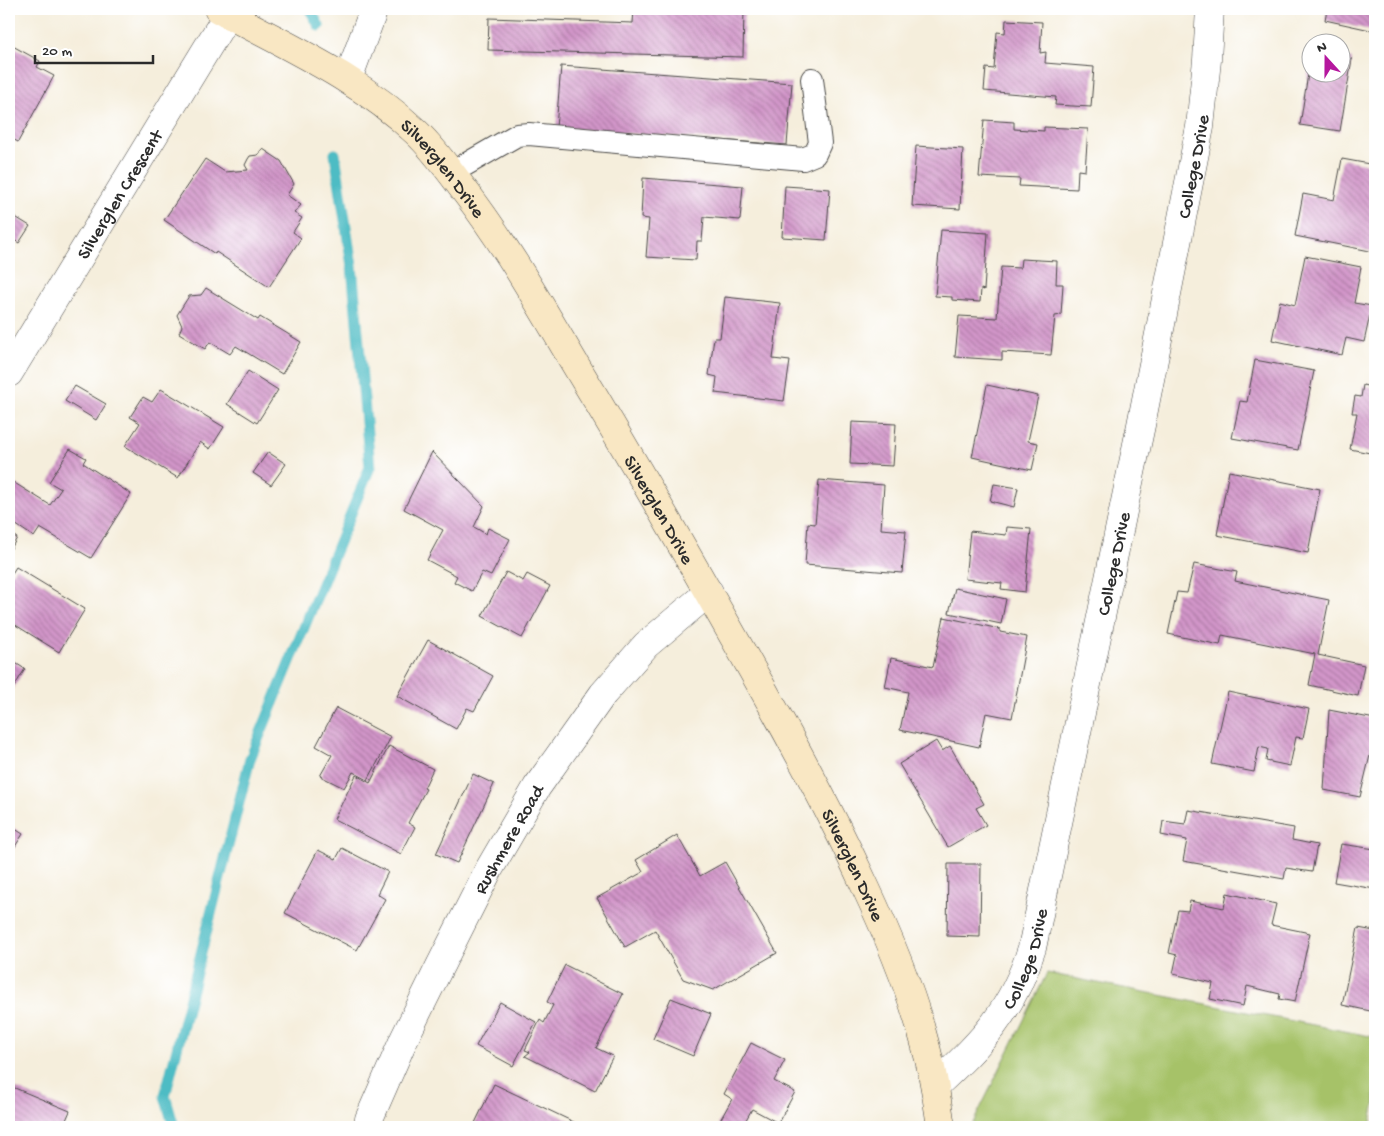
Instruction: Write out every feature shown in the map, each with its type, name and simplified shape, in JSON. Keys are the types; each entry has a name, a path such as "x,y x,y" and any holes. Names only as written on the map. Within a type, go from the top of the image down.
{"street":[{"path":"348,79 374,9"},
{"name":"College Drive","path":"935,1086 974,1050 1008,1005 1020,982 1032,948 1141,425 1200,127 1210,9"},
{"name":"Silverglen Drive","path":"223,12 348,79 385,105 417,132 480,210 526,282 709,592 796,747 849,851 884,926 913,1004 935,1086 941,1127"},
{"name":"Silverglen Crescent","path":"9,373 223,12"},
{"name":"Rushmere Road","path":"368,1127 408,1031 488,872 537,787 603,694 646,645 709,592"}],"lane":[{"path":"451,173 517,135 529,134 803,159 815,154 820,143 812,78"}],"green space":[{"path":"1047,973 1375,1037 1375,1102 1370,1127 971,1127"}],"building":[{"path":"634,9 744,9 743,57 488,50 489,18 633,23"},
{"path":"1327,9 1375,9 1375,31 1325,20"},
{"path":"1006,20 1042,22 1040,53 1046,52 1045,63 1094,67 1091,107 1055,105 1056,97 984,91 986,68 994,69 997,32 1005,33"},
{"path":"9,44 40,61 37,67 54,76 18,142 9,137"},
{"path":"561,66 792,83 787,145 556,128"},
{"path":"1307,82 1348,82 1340,131 1300,125"},
{"path":"984,120 1014,122 1014,129 1044,131 1044,127 1088,129 1085,171 1078,170 1077,189 1019,186 1020,179 979,177"},
{"path":"916,146 963,149 960,209 912,206"},
{"path":"263,149 281,161 294,184 287,195 301,205 294,213 302,218 293,232 301,238 269,287 164,220 205,159 225,172 248,170 245,165 250,156 258,155"},
{"path":"1342,159 1375,165 1375,252 1295,236 1303,194 1334,200"},
{"path":"643,178 743,186 740,220 704,217 702,241 697,241 696,260 646,257 649,219 641,218"},
{"path":"785,186 830,189 826,240 782,237"},
{"path":"9,213 30,226 19,243 9,237"},
{"path":"941,230 988,233 984,290 981,289 980,302 952,300 952,297 935,296"},
{"path":"1305,256 1361,267 1354,303 1372,306 1364,342 1346,338 1342,355 1272,340 1280,301 1295,305"},
{"path":"1021,259 1057,261 1056,284 1063,284 1061,315 1055,316 1051,355 1002,352 1002,360 955,357 959,316 997,318 1001,267 1020,268"},
{"path":"206,288 258,320 260,317 301,342 282,374 236,346 230,354 210,342 205,349 179,333 182,326 177,315 189,296 201,295"},
{"path":"725,297 780,303 773,359 790,361 784,401 715,393 717,377 709,375 714,338 720,338"},
{"path":"1255,360 1314,371 1298,450 1232,438 1240,401 1247,402"},
{"path":"248,371 278,390 257,423 227,404"},
{"path":"987,385 1038,396 1028,441 1038,443 1032,470 972,457"},
{"path":"1363,385 1375,388 1375,454 1350,449 1357,413 1352,413 1355,396 1361,397"},
{"path":"75,386 106,404 96,420 65,401"},
{"path":"161,389 224,427 210,449 200,442 178,478 125,446 140,423 130,417 143,397 152,402"},
{"path":"852,422 896,424 893,466 850,464"},
{"path":"70,449 86,458 83,463 131,494 91,558 40,528 34,537 9,520 9,488 13,482 50,505 61,489 49,482"},
{"path":"268,452 286,464 271,485 253,473"},
{"path":"432,452 484,506 474,527 486,534 488,528 510,539 491,576 482,572 472,591 454,582 457,576 427,560 443,530 404,509"},
{"path":"1229,471 1320,489 1308,553 1217,535"},
{"path":"819,480 884,485 881,529 906,531 902,573 805,565 808,523 815,524"},
{"path":"994,484 1018,488 1014,507 990,501"},
{"path":"1007,527 1031,529 1025,592 1001,589 1002,583 965,579 970,531 1006,535"},
{"path":"9,533 17,538 9,552"},
{"path":"1194,564 1237,572 1235,581 1329,600 1318,655 1364,665 1358,696 1309,685 1315,654 1222,635 1220,645 1168,634 1177,592 1187,593"},
{"path":"16,567 85,609 59,652 9,621 9,578"},
{"path":"506,572 523,581 527,574 550,586 522,638 482,616"},
{"path":"955,588 1006,599 1001,624 949,613"},
{"path":"944,617 1027,637 1012,718 986,713 979,747 900,730 908,692 885,687 891,658 933,667"},
{"path":"428,640 493,676 474,711 467,708 456,729 397,696"},
{"path":"9,659 25,669 9,695"},
{"path":"1228,692 1309,709 1303,738 1296,737 1290,766 1266,761 1268,749 1259,747 1254,772 1212,764"},
{"path":"336,708 391,737 368,780 353,772 344,788 320,776 332,755 316,746"},
{"path":"1329,710 1375,719 1375,748 1372,747 1360,797 1324,790"},
{"path":"936,741 942,751 950,746 984,804 976,808 986,825 948,847 899,764"},
{"path":"389,746 433,769 424,788 426,789 408,823 415,827 401,854 334,819 356,775 370,783"},
{"path":"473,774 494,784 457,863 436,854"},
{"path":"1188,810 1294,828 1292,840 1317,845 1312,872 1286,868 1284,879 1183,861 1187,840 1161,835 1163,821 1185,824"},
{"path":"9,825 23,834 9,856"},
{"path":"677,835 700,876 725,862 777,953 713,990 683,979 655,930 625,947 597,898 643,872 636,860"},
{"path":"1341,844 1375,849 1375,889 1334,882"},
{"path":"342,848 388,872 377,894 385,899 357,950 285,913 318,850 336,859"},
{"path":"948,864 981,864 980,937 947,936"},
{"path":"1227,893 1276,904 1271,925 1310,933 1295,1002 1279,999 1280,994 1247,986 1243,1006 1210,999 1213,983 1173,974 1177,955 1169,953 1178,910 1188,911 1190,901 1224,908"},
{"path":"1358,928 1375,931 1375,1012 1342,1005"},
{"path":"565,965 623,994 596,1048 613,1056 595,1091 525,1056 530,1052 525,1050 540,1020 544,1023 553,1005 547,1002"},
{"path":"671,998 711,1014 693,1056 653,1039"},
{"path":"500,1002 536,1022 513,1066 476,1046"},
{"path":"751,1043 785,1060 774,1081 795,1092 778,1123 752,1109 742,1127 724,1127 718,1124 732,1099 724,1094"},
{"path":"494,1084 582,1127 480,1127 474,1125"},
{"path":"10,1086 70,1111 63,1127 9,1127"}],"waterway":[{"path":"310,9 319,26"},
{"path":"174,1127 165,1096 250,759 370,467 352,266 335,154"}]}
